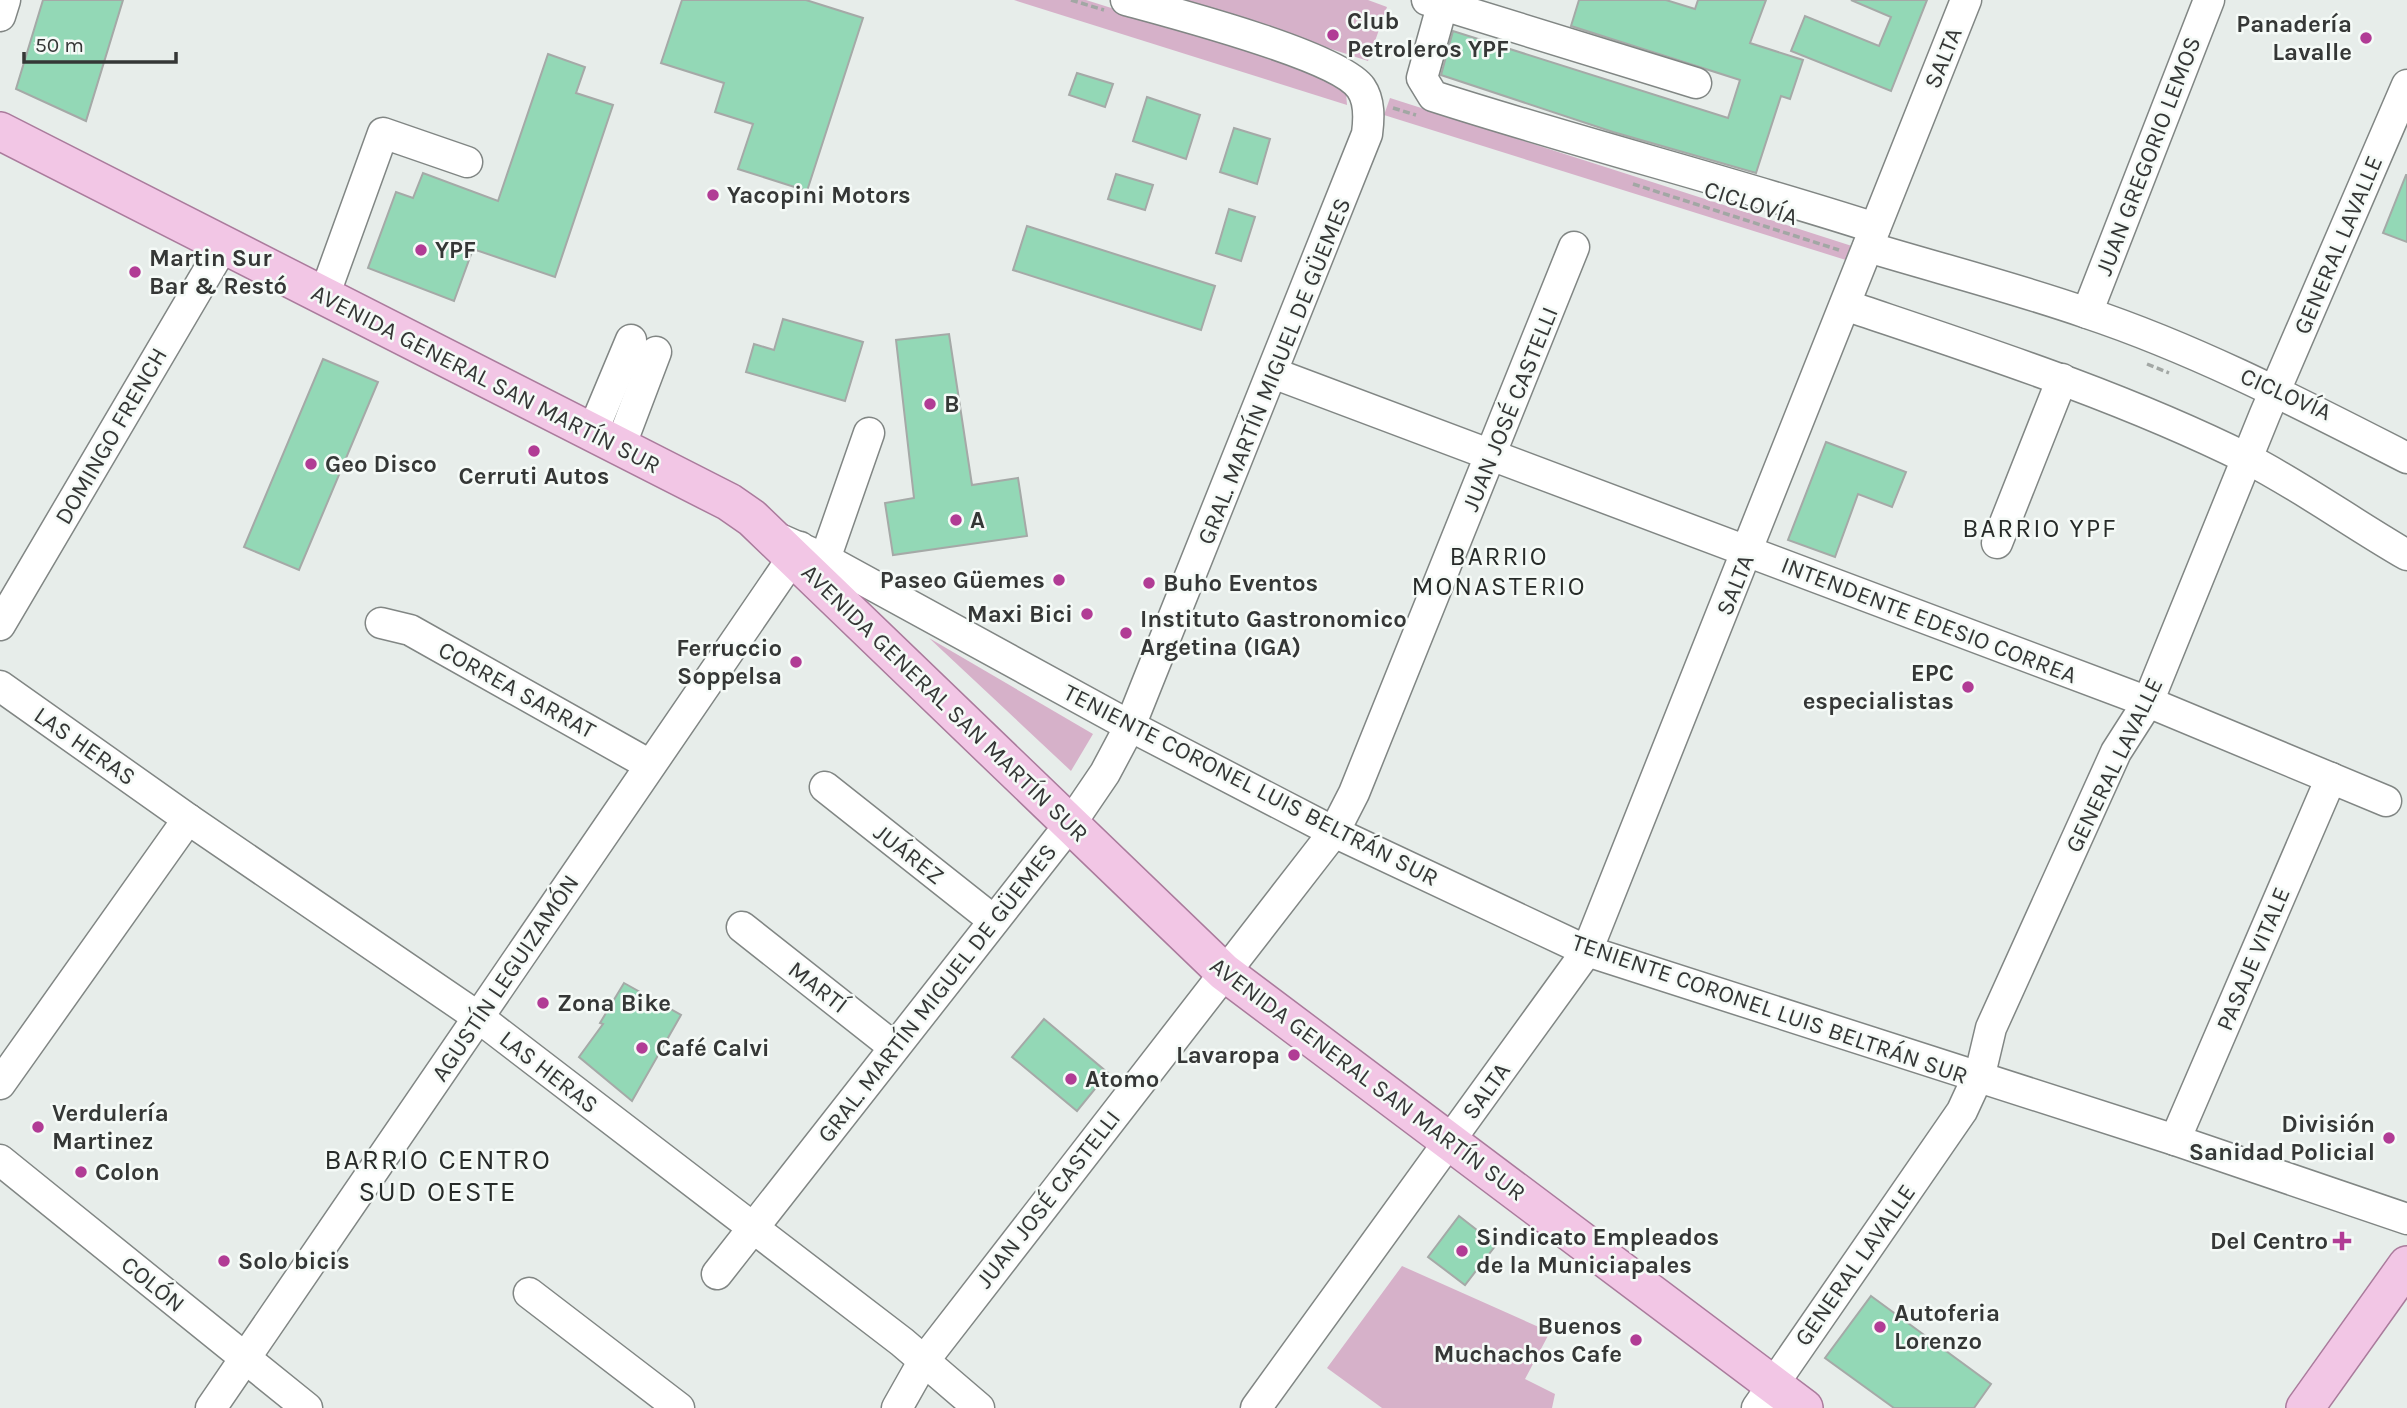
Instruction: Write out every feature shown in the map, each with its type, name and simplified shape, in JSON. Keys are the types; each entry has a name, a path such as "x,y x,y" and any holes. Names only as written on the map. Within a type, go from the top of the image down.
{"main road":[{"name":"AVENIDA GENERAL SAN MARTÍN SUR","path":"0,131 729,502 798,550 1070,823 1224,972 1450,1142 1765,1397 1804,1408"},
{"path":"2305,1408 2407,1265"}],"street":[{"path":"0,16 5,0"},
{"name":"SALTA","path":"1255,1408 1587,951 1966,0"},
{"name":"JUAN GREGORIO LEMOS","path":"2087,313 2209,0"},
{"path":"1696,83 1479,8 1434,3 1422,78 1433,96 1742,185 1869,244 2087,313 2275,391 2407,458"},
{"path":"1118,6 1188,17 1335,66 1359,89"},
{"name":"GENERAL LAVALLE","path":"1765,1397 1962,1111 1978,1079 1991,1028 2116,752 2148,702 2246,459 2407,85"},
{"name":"GRAL. MARTÍN MIGUEL DE GÜEMES","path":"718,1274 1093,793 1130,726 1367,134 1369,120 1359,89"},
{"path":"324,296 383,133 467,162"},
{"name":"DOMINGO FRENCH","path":"0,625 223,246"},
{"name":"JUAN JOSÉ CASTELLI","path":"897,1408 923,1362 1335,832 1354,793 1574,247"},
{"path":"1845,305 2062,379 2246,459 2311,493 2340,516 2407,555"},
{"path":"606,440 644,346"},
{"name":"INTENDENTE EDESIO CORREA","path":"1273,373 2148,702 2386,800"},
{"path":"1997,543 2062,379"},
{"name":"AGUSTÍN LEGUIZAMÓN","path":"211,1408 798,550 869,433"},
{"name":"TENIENTE CORONEL LUIS BELTRÁN SUR","path":"798,550 1335,832 1587,951 1978,1079 2175,1140 2407,1219"},
{"name":"CORREA SARRAT","path":"381,623 410,630 650,765"},
{"name":"LAS HERAS","path":"0,686 188,819 478,1017 979,1408"},
{"name":"PASAJE VITALE","path":"2175,1140 2332,778"},
{"name":"JUÁREZ","path":"825,787 993,920"},
{"path":"0,1084 188,819"},
{"name":"MARTÍ","path":"742,927 894,1047"},
{"name":"COLÓN","path":"0,1160 307,1408"},
{"path":"529,1293 679,1408"}],"path":[{"path":"1071,0 1118,6"},
{"path":"1359,89 1424,118"},
{"name":"CICLOVÍA","path":"1629,183 1869,244"},
{"path":"2135,359 2172,374"}],"shaded area":[{"path":"1014,0 1086,0 1323,75 1346,93 1347,105"},
{"name":"Club Petroleros YPF","path":"1181,0 1368,0 1387,7 1368,61"},
{"path":"1390,98 1855,247 1849,261 1384,115"},
{"path":"929,638 1093,734 1071,771"},
{"path":"1402,1266 1550,1332 1525,1379 1555,1394 1552,1408 1382,1408 1327,1368"}],"building":[{"path":"43,0 123,0 86,121 16,89"},
{"path":"682,0 806,0 863,18 807,191 738,169 753,124 715,112 724,83 661,63"},
{"path":"1579,0 1666,0 1695,9 1698,0 1766,0 1750,43 1803,60 1790,99 1781,96 1756,173 1613,132 1441,75 1453,31 1728,118 1740,80 1571,26"},
{"path":"1851,0 1927,0 1891,91 1791,51 1805,16 1879,46 1891,17"},
{"path":"548,54 585,67 576,93 613,105 555,277 473,249 454,301 368,268 396,192 413,198 423,173 498,201"},
{"path":"1077,73 1113,84 1105,107 1069,95"},
{"path":"1147,97 1200,115 1186,159 1133,141"},
{"path":"1234,128 1270,139 1257,184 1220,172"},
{"path":"1116,174 1153,185 1145,210 1108,199"},
{"path":"2407,175 2407,242 2383,233"},
{"path":"1229,209 1255,217 1241,261 1216,253"},
{"path":"1027,226 1215,286 1201,330 1013,270"},
{"path":"783,319 863,342 845,401 746,372 754,344 774,350"},
{"path":"949,334 972,485 1018,478 1027,536 893,555 885,503 914,498 896,340"},
{"name":"Geo Disco","path":"323,359 378,382 299,570 244,547"},
{"path":"1826,442 1906,472 1892,507 1858,494 1835,557 1788,540"},
{"name":"Café Calvi","path":"624,983 681,1015 632,1101 579,1057 603,1024 600,1023"},
{"path":"1044,1019 1108,1073 1077,1111 1012,1057"},
{"name":"Sindicato Empleados de la Municiapales","path":"1459,1216 1496,1245 1465,1285 1428,1257"},
{"name":"Autoferia Lorenzo","path":"1871,1296 1991,1384 1974,1408 1894,1408 1825,1358"}],"place":[{"name":"Club Petroleros YPF","path":"1333,35"},
{"name":"Panadería Lavalle","path":"2366,38"},
{"name":"Yacopini Motors","path":"713,195"},
{"name":"YPF","path":"421,250"},
{"name":"Martin Sur Bar & Restó","path":"135,272"},
{"name":"B","path":"930,404"},
{"name":"Cerruti Autos","path":"534,451"},
{"name":"Geo Disco","path":"311,464"},
{"name":"A","path":"956,520"},
{"name":"Paseo Güemes","path":"1059,580"},
{"name":"Buho Eventos","path":"1149,583"},
{"name":"Maxi Bici","path":"1087,614"},
{"name":"Instituto Gastronomico Argetina (IGA)","path":"1126,633"},
{"name":"Ferruccio Soppelsa","path":"796,662"},
{"name":"EPC especialistas","path":"1968,687"},
{"name":"Zona Bike","path":"543,1003"},
{"name":"Café Calvi","path":"642,1048"},
{"name":"Lavaropa","path":"1294,1055"},
{"name":"Atomo","path":"1071,1079"},
{"name":"Verdulería Martinez","path":"38,1127"},
{"name":"División Sanidad Policial","path":"2389,1138"},
{"name":"Colon","path":"81,1172"},
{"name":"Del Centro","path":"2342,1241"},
{"name":"Sindicato Empleados de la Municiapales","path":"1462,1251"},
{"name":"Solo bicis","path":"224,1261"},
{"name":"Autoferia Lorenzo","path":"1880,1327"},
{"name":"Buenos Muchachos Cafe","path":"1636,1340"}],"district":[{"name":"BARRIO YPF","path":"2040,528"},
{"name":"BARRIO MONASTERIO","path":"1499,571"},
{"name":"BARRIO CENTRO SUD OESTE","path":"438,1175"}]}
